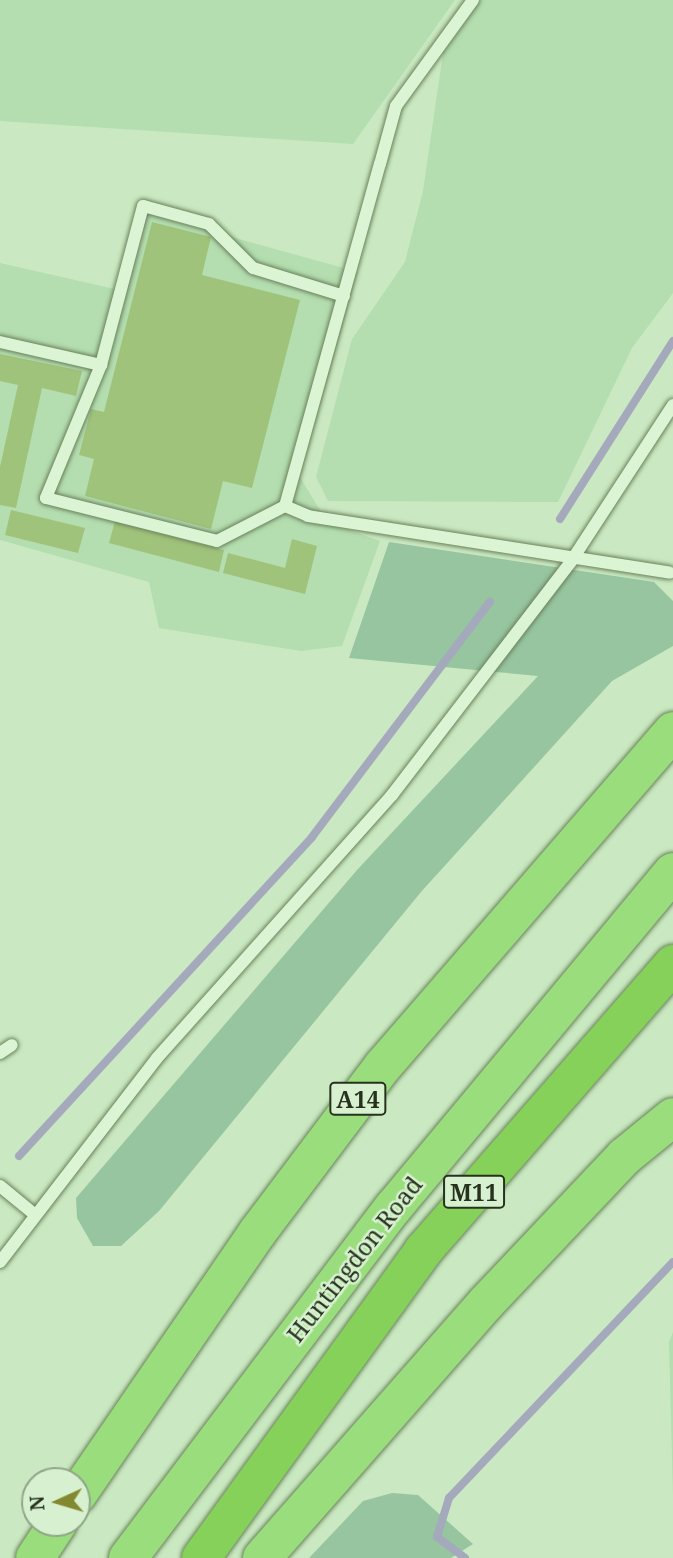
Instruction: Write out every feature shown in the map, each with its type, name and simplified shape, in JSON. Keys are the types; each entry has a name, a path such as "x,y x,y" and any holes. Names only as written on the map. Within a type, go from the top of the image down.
{"highway":[{"name":"A14","path":"91,1475 257,1233 383,1066 673,731"},
{"name":"Huntingdon Road","path":"128,1558 393,1208 673,872"},
{"name":"M11","path":"201,1558 423,1251 673,964"},
{"path":"262,1558 495,1293 624,1157 673,1117"},
{"path":"35,1558 49,1537"}],"lane":[{"path":"344,296 253,268 209,224 143,206 101,365 46,498 217,541 285,506 344,296 396,106 473,0"},
{"path":"0,342 101,365"},
{"path":"0,1262 34,1214 247,951 392,795 572,560 673,405"},
{"path":"285,506 308,516 572,560 670,573"},
{"path":"0,1054 12,1045"},
{"path":"0,1185 34,1214"}],"green space":[{"path":"0,0 455,0 353,144 0,121"},
{"path":"481,0 673,0 673,293 632,348 558,502 328,501 316,477 352,339 405,262 423,191 443,53"},
{"path":"141,212 358,272 300,477 327,522 380,541 342,646 301,651 159,628 149,582 0,540 0,263 119,290"},
{"path":"389,542 654,582 673,601 673,646 612,681 421,892 159,1211 121,1246 93,1246 77,1218 76,1198 357,870 538,676 349,658"},
{"path":"673,1332 673,1496 669,1342"},
{"path":"392,1493 418,1495 473,1544 451,1558 309,1558 363,1501"}],"building":[{"path":"152,222 211,237 202,275 300,300 252,488 223,481 211,529 85,496 94,459 79,455 91,409 104,412"},
{"path":"0,354 82,371 76,396 42,388 16,508 0,505 0,467 18,385 0,381"},
{"path":"11,510 85,528 78,553 5,535"},
{"path":"115,521 224,550 219,572 109,543"},
{"path":"292,539 317,546 305,594 223,573 228,553 285,568"}],"waterway":[{"path":"560,519 673,341"},
{"path":"19,1156 312,837 490,602"},
{"path":"465,1558 437,1537 449,1498 673,1262"}]}
